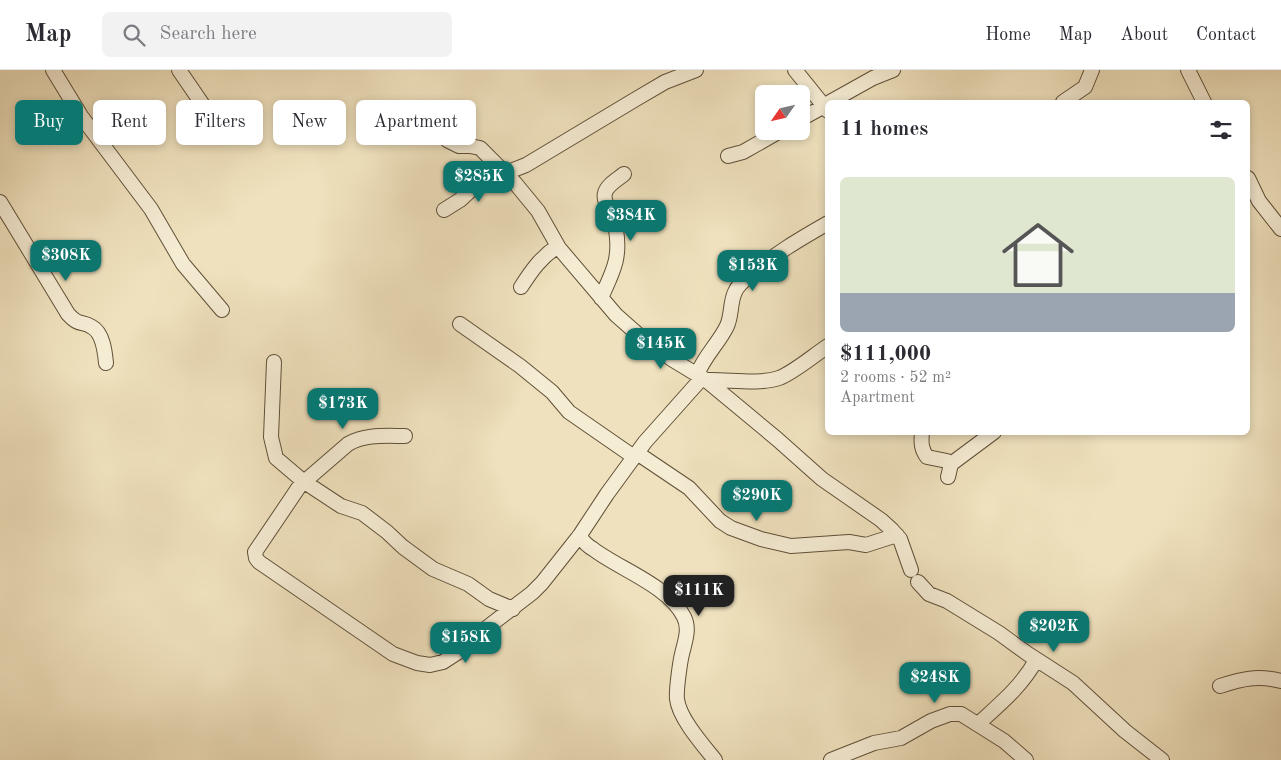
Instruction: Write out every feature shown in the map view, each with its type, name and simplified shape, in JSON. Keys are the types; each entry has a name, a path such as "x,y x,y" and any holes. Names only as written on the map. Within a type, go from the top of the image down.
{"street":[{"path":"53,70 81,116 151,208 183,264 222,310"},
{"path":"179,70 200,100"},
{"path":"444,210 460,200 485,177 502,171 508,172 526,165 644,94 666,82 696,70"},
{"path":"795,70 825,104"},
{"path":"837,100 873,78 893,70"},
{"path":"1066,100 1085,88 1092,70"},
{"path":"1188,70 1203,100"},
{"path":"810,114 825,107"},
{"path":"728,156 749,150 765,140"},
{"path":"457,145 480,148 529,198 558,246 616,315 642,338 702,378 822,478 881,520 897,535 914,576 929,594 946,601 983,623 1073,683 1158,759"},
{"path":"601,298 616,265 617,254 616,231 613,218 604,199 605,193 624,174"},
{"path":"1250,182 1259,201 1281,229"},
{"path":"0,202 68,314 79,324 91,326 96,330 102,342 106,363"},
{"path":"405,436 376,436 356,440 348,444 304,481 255,552 259,562 394,654 417,663 430,665 443,662 463,649 542,583 636,455 702,378 705,357 728,324 732,300 740,284 771,257 825,225"},
{"path":"521,287 538,262 558,246"},
{"path":"460,324 506,356 552,392 569,412 689,488 720,521 732,528 761,540 792,546 850,542 866,545 897,535"},
{"path":"702,378 766,381 777,379 787,375 825,348"},
{"path":"274,362 271,437 276,458 304,481 341,506 362,513 403,547 434,569 468,584 489,599 512,609"},
{"path":"922,435 923,451 927,456 947,461 950,471 991,435"},
{"path":"578,536 592,549 667,596 684,616 687,625 686,639 682,655 677,700 687,722 715,760"},
{"path":"978,724 1018,686 1030,672 1036,660"},
{"path":"1220,686 1243,679 1260,677 1281,681"},
{"path":"831,760 874,743 901,738 950,714 961,714 978,724 1004,741 1026,760"}]}
